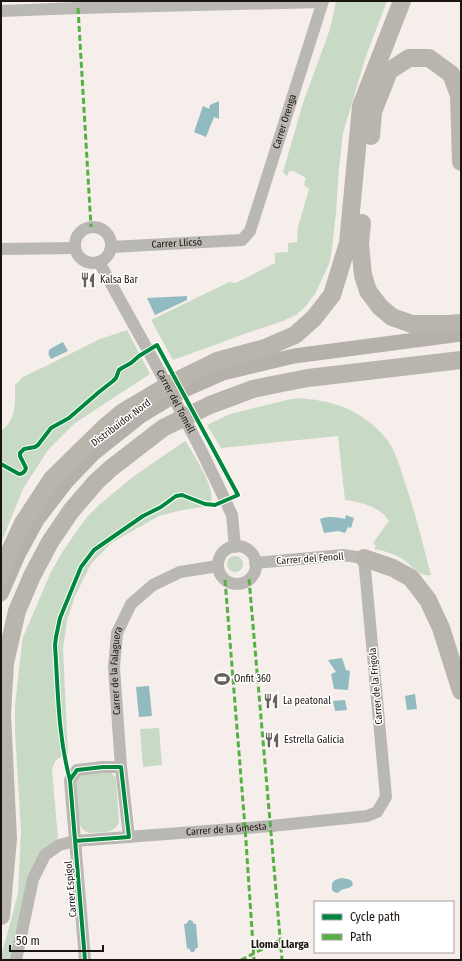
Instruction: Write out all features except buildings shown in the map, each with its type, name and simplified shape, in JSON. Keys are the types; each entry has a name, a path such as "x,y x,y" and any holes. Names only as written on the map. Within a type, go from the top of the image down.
{"highway":[{"path":"1,575 23,523 52,479 104,428 123,412 172,383 217,361 264,348 295,335 314,318 332,295 348,243 361,106 402,1"},
{"path":"461,162 459,95 451,74 429,58 409,58 389,71 373,112 360,244 363,275 368,291 392,318 412,324 461,323"},
{"path":"1,916 8,839 2,714 5,663 17,611 32,576 50,542 71,511 96,482 110,469 163,428 210,405 253,389 308,378 461,360"},
{"path":"364,558 393,568 411,578 428,600 441,628 461,691"}],"main road":[{"name":"Distribuïdor Nord","path":"1,594 18,555 37,520 67,481 93,454 142,415 180,392 223,373 294,356 461,334"}],"street":[{"path":"1,10 322,1"},
{"name":"Carrer Orenga","path":"242,240 250,231 322,1"},
{"path":"91,227 99,228 106,233 110,239 111,247 107,256 99,262 88,263 79,258 75,248 76,238 82,231 91,227"},
{"name":"Carrer Llicsó","path":"111,247 242,240"},
{"path":"1,250 75,248"},
{"name":"Carrer del Tomell","path":"99,262 155,363 217,483 232,515 235,547"},
{"path":"235,547 241,547 252,554 255,563 256,566 251,578 240,584 227,582 222,577 218,566 219,558 223,553 228,549 235,547"},
{"name":"Carrer del Fenoll","path":"255,563 343,555 364,558"},
{"name":"Carrer de la Frigola","path":"364,558 386,797 377,812"},
{"name":"Carrer de la Falaguera","path":"129,837 121,767 114,667 117,633 131,604 153,585 180,572 218,566"},
{"name":"Carrer Espígol","path":"85,960 70,780 77,770 102,767 121,767"},
{"name":"Carrer de la Ginesta","path":"16,960 33,879 45,855 59,845 75,841 271,826 367,816 377,812"}],"green space":[{"path":"336,1 387,1 366,56 343,133 336,213 329,264 315,294 306,306 296,315 173,360 151,320 229,282 236,283 275,263 275,253 288,252 288,243 297,242 298,227 309,189 304,185 306,178 293,171 289,171 287,176 283,172 303,103 330,29"},
{"path":"127,330 150,374 75,423 48,450 23,489 1,543 1,431 10,421 14,410 15,385 23,377 100,339"},
{"path":"299,398 330,403 358,414 382,433 388,441 396,457 410,497 431,575 420,573 397,556 374,549 376,546 373,543 389,521 381,512 370,506 345,500 338,436 221,448 207,425 230,414"},
{"path":"185,441 208,482 212,499 210,506 182,510 159,516 111,543 91,564 75,596 67,621 63,648 68,755 57,759 52,770 58,838 46,847 11,960 1,960 18,893 21,831 15,732 15,705 23,637 50,574 61,554 88,516 134,476"},
{"path":"235,556 242,561 243,564 238,571 235,572 228,567 227,564 232,557"},
{"path":"159,728 162,765 143,767 140,729"},
{"path":"108,772 116,778 119,822 114,829 110,831 102,833 89,833 83,830 80,825 76,781 79,776"}],"water":[{"path":"219,101 219,119 214,117 206,137 194,132 203,106 209,109 210,105"},
{"path":"187,296 187,300 155,315 147,298"},
{"path":"63,342 68,351 51,359 48,353 49,350"},
{"path":"346,515 354,518 351,528 348,527 345,533 338,531 324,533 320,519 332,517 345,519"},
{"path":"342,658 346,670 350,671 348,690 334,689 331,674 336,672 328,660"},
{"path":"149,686 152,716 139,717 136,687"},
{"path":"415,694 417,709 407,710 405,696"},
{"path":"345,700 347,710 335,711 333,701"},
{"path":"341,878 352,881 353,885 350,888 341,890 338,893 334,892 332,890 332,883"},
{"path":"189,920 196,924 198,948 196,948 194,952 191,952 189,948 187,949 184,924 186,924"}],"marked path":[{"path":"78,8 91,227"},
{"path":"249,579 282,960"},
{"path":"225,580 254,960"},
{"path":"241,960 280,940"}],"cycle path":[{"path":"1,464 19,474 22,474 26,468 20,453 24,449 38,445 51,428 69,418 113,381 119,370 157,345 238,495 215,505 205,504 182,495 176,496 161,507 143,516 94,550 81,567 60,618 55,645 61,730 70,780"},
{"path":"75,841 129,837 121,767 103,767 77,770 70,780 85,960"}],"place":[{"name":"Kalsa Bar","path":"88,280"},
{"name":"Onfit 360","path":"222,679"},
{"name":"La peatonal","path":"271,701"},
{"name":"Estrella Galicia","path":"272,740"}],"district":[{"name":"Lloma Llarga","path":"280,944"}]}
